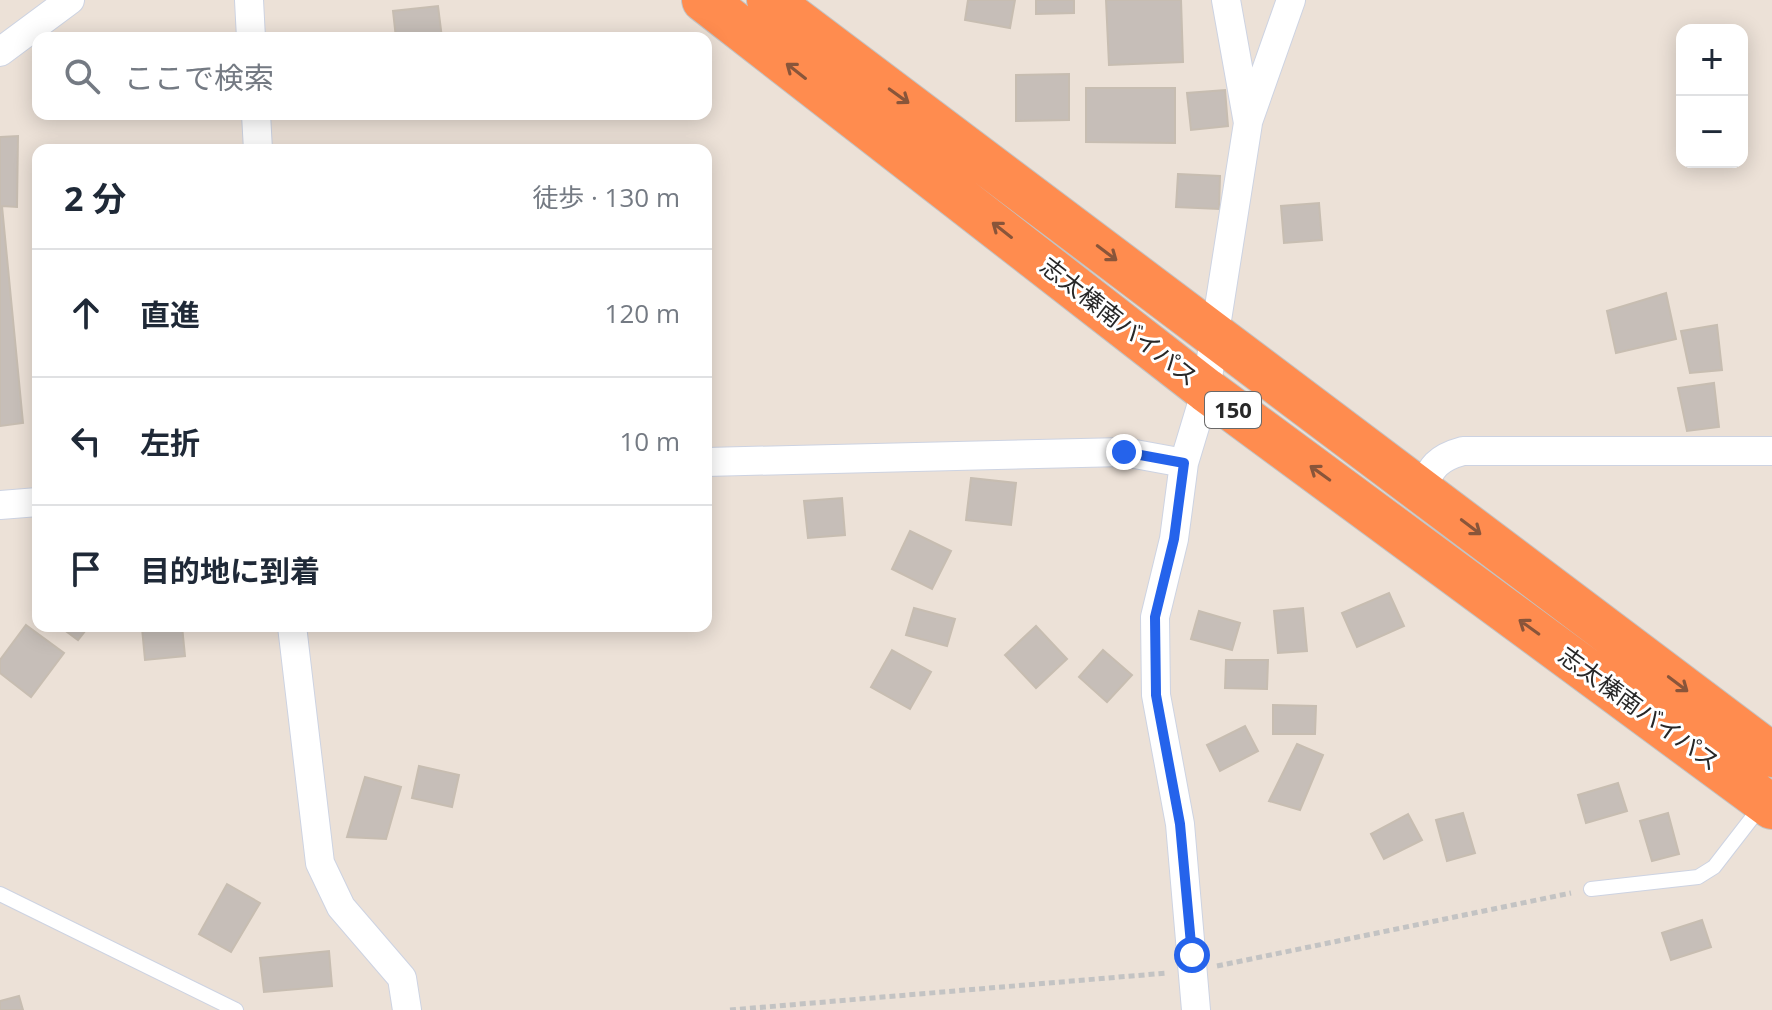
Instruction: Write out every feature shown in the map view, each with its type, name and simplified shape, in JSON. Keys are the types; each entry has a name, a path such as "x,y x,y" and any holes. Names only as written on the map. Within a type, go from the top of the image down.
{"highway":[{"name":"志太榛南バイパス","path":"704,0 1206,390 1768,804"},
{"name":"志太榛南バイパス","path":"769,0 1772,755"}],"street":[{"path":"0,52 70,0"},
{"path":"249,0 251,32"},
{"path":"1226,0 1248,123"},
{"path":"1196,1010 1180,824 1156,695 1155,617 1174,539 1184,463 1206,390 1248,123 1291,0"},
{"path":"256,120 258,144"},
{"path":"1421,489 1430,470 1445,456 1463,451 1772,451"},
{"path":"712,462 1124,452 1184,463"},
{"path":"0,505 32,502"},
{"path":"293,632 320,863 341,907 402,978 407,1010"}],"lane":[{"path":"1591,889 1698,877 1714,867 1768,804"},
{"path":"0,894 236,1010"}],"path":[{"path":"730,1010 1193,971 1591,889"}],"building":[{"path":"968,0 1015,0 1010,28 965,20"},
{"path":"1036,0 1074,0 1074,13 1036,14"},
{"path":"1106,0 1181,0 1183,62 1109,65"},
{"path":"438,6 441,32 395,32 393,11"},
{"path":"1069,74 1069,120 1016,121 1016,75"},
{"path":"1086,88 1175,88 1175,143 1086,142"},
{"path":"1225,90 1228,126 1191,130 1187,93"},
{"path":"18,136 17,207 2,206 23,423 0,426 0,137"},
{"path":"1178,174 1220,176 1219,209 1176,207"},
{"path":"1319,203 1322,240 1284,243 1281,206"},
{"path":"1666,293 1676,339 1616,353 1607,311"},
{"path":"1717,325 1722,370 1690,373 1681,331"},
{"path":"1714,383 1719,427 1687,431 1678,388"},
{"path":"971,478 1016,483 1011,525 966,520"},
{"path":"842,498 845,535 808,538 804,501"},
{"path":"910,531 951,551 932,589 892,569"},
{"path":"1389,593 1404,626 1357,647 1342,613"},
{"path":"914,608 955,619 947,646 906,635"},
{"path":"1303,608 1307,651 1278,653 1274,611"},
{"path":"1199,611 1240,623 1232,650 1191,639"},
{"path":"26,625 64,653 31,697 0,673 0,660"},
{"path":"1036,626 1067,659 1036,688 1005,655"},
{"path":"67,632 84,632 78,640"},
{"path":"142,632 183,632 185,656 145,660"},
{"path":"892,650 931,672 910,709 871,687"},
{"path":"1103,650 1132,675 1107,702 1079,677"},
{"path":"1226,660 1268,660 1267,689 1225,688"},
{"path":"1273,705 1316,706 1315,734 1273,734"},
{"path":"1245,726 1258,751 1220,771 1207,745"},
{"path":"1297,744 1323,755 1300,810 1269,801"},
{"path":"419,766 459,775 452,807 412,798"},
{"path":"365,777 401,787 386,839 347,837"},
{"path":"1618,783 1627,811 1586,823 1578,795"},
{"path":"1463,813 1475,853 1447,861 1436,820"},
{"path":"1668,813 1679,854 1652,861 1640,821"},
{"path":"1408,814 1422,840 1384,859 1371,834"},
{"path":"227,884 260,903 231,952 199,934"},
{"path":"1702,920 1711,947 1671,960 1662,933"},
{"path":"329,951 332,986 264,992 260,958"},
{"path":"19,996 23,1010 0,1010 0,1001"}],"route":[{"path":"1124,452 1184,463 1174,539 1155,617 1156,695 1180,824 1192,955"}]}
